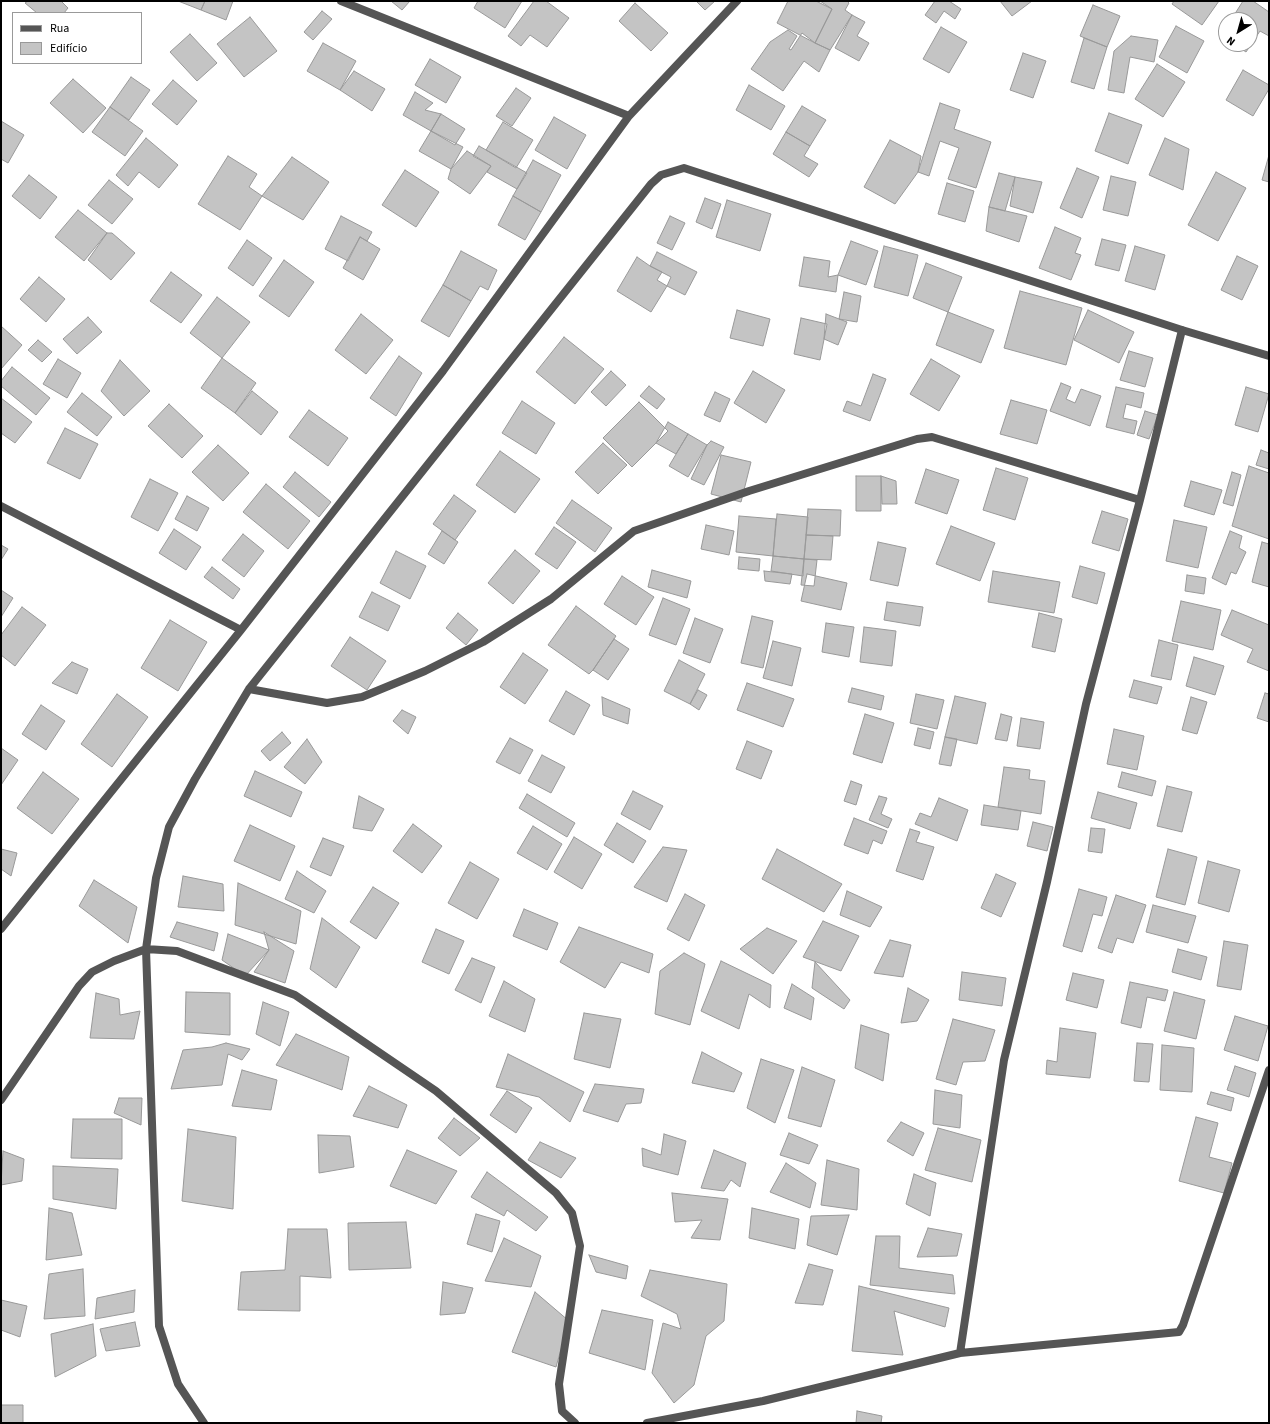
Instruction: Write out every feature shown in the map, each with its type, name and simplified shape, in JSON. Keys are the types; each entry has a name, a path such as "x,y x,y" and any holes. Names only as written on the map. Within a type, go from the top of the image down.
{"street":[{"path":"341,1 629,116"},
{"path":"1,930 241,630 442,371 629,116 737,1"},
{"path":"204,1423 178,1384 159,1326 146,950 156,878 169,827 195,779 249,689 650,184 661,175 670,171 684,168 1182,330 1269,356"},
{"path":"960,1353 1004,1060 1047,882 1086,704 1140,500 1182,330"},
{"path":"249,689 327,703 362,697 425,671 483,642 551,599 634,531 750,490 917,439 932,437 1140,500"},
{"path":"1,506 241,630"},
{"path":"1,1100 79,986 92,972 114,961 146,950 177,951 295,995 436,1091 556,1193 572,1213 580,1246 559,1384 562,1411 575,1423"},
{"path":"647,1423 763,1401 960,1353 1179,1332 1186,1318 1269,1070"}],"building":[{"path":"28,1 61,1 68,8 65,12 36,12 25,3"},
{"path":"178,1 205,1 201,10"},
{"path":"205,1 233,1 226,20 201,10"},
{"path":"391,1 410,1 402,10"},
{"path":"478,1 522,1 505,28 474,8"},
{"path":"534,1 546,1 569,18 547,47 530,35 521,46 508,36"},
{"path":"696,1 715,1 705,10"},
{"path":"788,1 816,1 832,9 815,43 777,23"},
{"path":"820,1 847,1 849,3 845,10 852,15 830,50 815,43 832,9"},
{"path":"935,1 949,1 961,9 955,19 944,11 936,23 925,15"},
{"path":"1000,1 1032,1 1012,16"},
{"path":"1174,1 1219,1 1202,25 1172,4"},
{"path":"1243,1 1253,1 1269,12 1269,36 1260,31 1258,34 1258,12 1236,12"},
{"path":"635,3 668,33 651,51 619,21"},
{"path":"1093,5 1120,16 1107,47 1080,36"},
{"path":"322,11 332,19 313,40 304,32"},
{"path":"852,15 865,22 857,36 869,43 859,61 835,48"},
{"path":"250,17 277,51 244,77 217,44"},
{"path":"1176,26 1204,41 1187,73 1159,57"},
{"path":"941,27 967,42 949,73 923,59"},
{"path":"788,30 797,36 789,49 791,50 802,33 815,43 830,50 819,72 804,61 783,91 751,69 770,42"},
{"path":"190,34 217,63 197,81 170,52"},
{"path":"1131,36 1158,40 1154,62 1130,57 1124,93 1108,90 1114,51"},
{"path":"1084,38 1107,47 1094,89 1071,82"},
{"path":"323,43 356,61 340,90 307,71"},
{"path":"1023,53 1046,61 1033,98 1010,90"},
{"path":"430,59 461,77 446,103 415,85"},
{"path":"1157,64 1185,82 1163,117 1135,99"},
{"path":"1243,70 1269,85 1269,89 1253,116 1226,100"},
{"path":"354,71 385,89 372,111 340,90"},
{"path":"131,77 150,90 129,120 110,107"},
{"path":"73,79 106,108 83,133 50,103"},
{"path":"173,80 197,101 177,125 152,104"},
{"path":"749,85 785,106 771,130 736,110"},
{"path":"516,88 531,98 512,126 496,116"},
{"path":"415,92 433,103 425,110 441,114 431,131 403,115"},
{"path":"940,103 960,110 954,129 991,142 976,188 948,179 959,148 940,141 929,176 918,172"},
{"path":"802,106 826,120 810,146 786,132"},
{"path":"110,107 143,131 125,156 92,132"},
{"path":"1109,113 1142,125 1128,164 1095,151"},
{"path":"441,114 465,129 455,145 431,131"},
{"path":"554,117 586,135 567,169 535,150"},
{"path":"1,121 24,135 8,163 1,159"},
{"path":"503,122 533,140 516,168 486,150"},
{"path":"431,131 463,147 451,169 419,151"},
{"path":"786,132 810,146 804,156 818,164 809,177 773,154"},
{"path":"146,138 178,165 159,188 139,172 128,186 116,175"},
{"path":"1165,138 1189,149 1183,190 1149,175"},
{"path":"890,140 921,156 918,172 895,204 864,187"},
{"path":"479,146 527,173 517,189 487,172 491,166 473,156"},
{"path":"467,151 491,166 470,194 448,179 451,169"},
{"path":"1269,155 1269,182 1262,180"},
{"path":"228,156 257,174 249,187 262,196 240,230 198,204"},
{"path":"292,157 329,182 303,220 262,196"},
{"path":"533,160 561,175 541,212 513,196"},
{"path":"1077,168 1099,177 1082,218 1060,208"},
{"path":"405,170 439,192 416,227 382,205"},
{"path":"1216,172 1246,188 1218,241 1188,225"},
{"path":"999,173 1015,177 1005,211 989,207"},
{"path":"29,175 57,197 40,219 12,196"},
{"path":"1111,176 1136,182 1128,216 1103,210"},
{"path":"1015,177 1042,182 1033,213 1010,206"},
{"path":"109,180 133,199 112,224 88,205"},
{"path":"947,183 974,191 965,222 938,214"},
{"path":"513,196 541,212 525,240 498,225"},
{"path":"705,198 721,204 712,229 696,222"},
{"path":"727,200 771,214 760,251 716,237"},
{"path":"989,207 1027,216 1019,242 986,231"},
{"path":"78,210 107,233 84,261 55,237"},
{"path":"341,216 372,232 367,241 360,237 348,261 325,249"},
{"path":"670,216 685,223 672,250 657,243"},
{"path":"1055,227 1081,238 1075,253 1081,255 1071,280 1039,268"},
{"path":"107,233 112,233 135,253 111,280 88,260"},
{"path":"360,237 380,249 363,280 343,268"},
{"path":"1102,239 1126,245 1119,271 1095,265"},
{"path":"247,240 272,258 253,286 228,268"},
{"path":"851,241 878,251 866,285 838,275"},
{"path":"884,246 918,255 908,296 874,287"},
{"path":"1135,246 1165,255 1155,290 1125,281"},
{"path":"461,251 497,270 488,290 480,286 471,301 443,285"},
{"path":"657,252 697,272 685,295 667,286 671,277 650,266"},
{"path":"1237,256 1258,266 1242,300 1221,290"},
{"path":"637,257 662,272 657,280 667,286 651,312 617,291"},
{"path":"804,257 830,261 828,277 838,275 836,292 799,286"},
{"path":"284,260 314,282 289,317 259,296"},
{"path":"926,263 962,277 948,312 913,298"},
{"path":"171,272 202,295 181,323 150,301"},
{"path":"39,277 65,299 46,322 20,299"},
{"path":"443,285 471,301 449,337 421,321"},
{"path":"1020,291 1082,308 1066,365 1004,348"},
{"path":"844,292 861,296 857,322 839,319"},
{"path":"217,297 250,322 222,358 190,333"},
{"path":"737,310 770,319 763,346 730,338"},
{"path":"1088,310 1134,332 1119,363 1074,340"},
{"path":"948,312 994,330 981,363 936,345"},
{"path":"361,314 393,340 366,374 335,350"},
{"path":"826,314 847,322 838,345 824,339"},
{"path":"88,317 102,332 77,354 63,339"},
{"path":"801,318 827,324 820,360 794,354"},
{"path":"1,326 22,345 1,369"},
{"path":"564,337 604,369 575,404 536,372"},
{"path":"38,340 52,352 42,362 28,350"},
{"path":"1129,351 1153,358 1145,387 1120,380"},
{"path":"399,356 422,373 396,416 370,398"},
{"path":"222,358 256,383 235,413 201,388"},
{"path":"58,359 81,373 67,398 43,384"},
{"path":"931,359 960,376 939,411 910,394"},
{"path":"120,360 150,391 124,416 101,391"},
{"path":"12,367 50,398 36,415 1,386 1,381"},
{"path":"611,371 626,385 606,406 591,392"},
{"path":"753,371 785,390 766,423 734,403"},
{"path":"873,374 886,379 870,421 843,411 847,401 861,406"},
{"path":"1061,383 1071,387 1066,399 1075,403 1081,389 1101,396 1090,426 1050,411"},
{"path":"649,386 665,399 657,409 640,396"},
{"path":"1116,387 1144,393 1141,408 1126,404 1123,418 1137,421 1134,434 1106,427"},
{"path":"1246,387 1269,394 1258,432 1235,425"},
{"path":"252,391 278,412 261,435 235,413"},
{"path":"715,392 730,399 720,422 704,415"},
{"path":"82,393 112,417 97,436 67,412"},
{"path":"1,398 32,422 15,443 1,433"},
{"path":"1011,400 1047,410 1037,444 1000,434"},
{"path":"522,401 555,423 536,454 502,433"},
{"path":"639,402 668,431 632,467 603,438"},
{"path":"169,404 203,436 182,458 148,426"},
{"path":"309,410 348,438 328,466 289,437"},
{"path":"1145,411 1158,415 1149,439 1137,435"},
{"path":"668,422 688,434 676,454 656,443"},
{"path":"65,428 98,444 80,479 47,463"},
{"path":"688,434 707,445 688,477 669,466"},
{"path":"711,441 724,447 704,485 691,479 707,445"},
{"path":"603,443 627,465 598,494 575,472"},
{"path":"218,445 249,473 223,501 192,472"},
{"path":"1261,450 1269,453 1269,469 1256,465"},
{"path":"500,451 540,479 515,513 476,485"},
{"path":"721,455 751,462 741,502 711,494"},
{"path":"1249,466 1269,473 1269,539 1232,526"},
{"path":"996,468 1028,478 1015,520 983,510"},
{"path":"926,469 959,480 947,514 915,503"},
{"path":"295,472 331,502 319,517 283,487"},
{"path":"1232,472 1241,475 1233,506 1223,503"},
{"path":"856,476 881,476 881,511 856,511"},
{"path":"881,476 896,481 897,504 882,504"},
{"path":"150,479 178,493 158,531 131,517"},
{"path":"1191,481 1222,490 1214,515 1184,506"},
{"path":"266,484 310,521 288,549 243,512"},
{"path":"454,495 476,511 455,540 433,524"},
{"path":"187,496 209,508 197,531 175,519"},
{"path":"572,500 612,528 595,552 556,523"},
{"path":"808,509 841,510 840,536 806,535"},
{"path":"1102,511 1128,519 1119,551 1092,543"},
{"path":"777,514 808,517 804,559 773,556"},
{"path":"739,516 776,519 773,556 736,552"},
{"path":"1174,520 1207,527 1198,568 1166,561"},
{"path":"706,525 734,531 729,555 701,549"},
{"path":"951,526 995,543 980,581 936,564"},
{"path":"554,527 576,542 557,569 535,554"},
{"path":"174,529 201,547 186,570 159,553"},
{"path":"442,531 458,542 444,564 428,554"},
{"path":"1230,531 1242,536 1239,548 1246,552 1236,574 1231,572 1226,585 1212,578"},
{"path":"243,534 264,551 244,577 222,560"},
{"path":"806,535 833,536 831,560 804,559"},
{"path":"878,542 906,548 898,586 870,580"},
{"path":"1262,542 1269,544 1269,587 1252,582"},
{"path":"1,545 8,549 1,560"},
{"path":"515,550 540,571 513,604 488,583"},
{"path":"396,551 426,566 410,599 380,583"},
{"path":"773,556 804,559 803,576 771,571"},
{"path":"739,557 760,559 759,571 738,569"},
{"path":"804,559 817,560 814,586 801,585"},
{"path":"1080,566 1105,573 1097,604 1072,597"},
{"path":"212,567 240,589 233,599 204,577"},
{"path":"652,570 691,581 687,598 648,587"},
{"path":"764,571 792,574 790,584 765,581"},
{"path":"993,571 1060,582 1054,613 988,602"},
{"path":"807,574 847,583 841,610 801,601"},
{"path":"1187,575 1206,578 1204,594 1185,591"},
{"path":"622,576 654,597 636,625 604,604"},
{"path":"1,590 13,598 1,617"},
{"path":"372,592 400,606 388,631 359,617"},
{"path":"663,598 690,609 676,645 649,635"},
{"path":"1181,601 1221,610 1213,650 1172,641"},
{"path":"887,602 923,607 920,626 884,620"},
{"path":"576,606 616,636 589,674 548,645"},
{"path":"22,607 46,625 15,666 1,655 1,635"},
{"path":"1232,610 1269,625 1269,671 1247,662 1253,649 1221,635"},
{"path":"458,613 478,630 466,645 446,628"},
{"path":"1039,613 1062,619 1055,652 1032,647"},
{"path":"752,616 773,621 763,668 741,663"},
{"path":"695,618 723,629 710,663 683,653"},
{"path":"170,620 207,642 178,691 141,668"},
{"path":"826,623 854,627 849,657 822,652"},
{"path":"864,627 896,631 892,666 860,662"},
{"path":"350,637 386,661 367,690 331,666"},
{"path":"614,639 629,649 608,680 593,670"},
{"path":"1159,640 1178,645 1171,680 1151,676"},
{"path":"773,641 801,648 792,686 763,678"},
{"path":"523,653 548,670 525,704 500,687"},
{"path":"1194,657 1224,666 1215,695 1186,686"},
{"path":"679,660 705,674 690,704 664,691"},
{"path":"72,662 88,669 77,694 52,683"},
{"path":"1134,680 1162,687 1157,704 1129,697"},
{"path":"747,683 794,699 783,727 737,710"},
{"path":"852,688 884,696 881,710 848,702"},
{"path":"698,690 707,695 699,710 690,704"},
{"path":"566,691 590,705 574,735 549,721"},
{"path":"1265,693 1269,694 1269,722 1257,718"},
{"path":"117,694 148,717 112,767 81,744"},
{"path":"916,694 944,700 937,729 910,723"},
{"path":"955,696 986,703 977,744 945,737"},
{"path":"602,697 630,709 628,724 603,715"},
{"path":"1191,697 1207,702 1197,734 1182,730"},
{"path":"41,705 65,721 46,750 22,734"},
{"path":"402,710 416,717 408,734 393,721"},
{"path":"865,714 894,723 882,763 853,754"},
{"path":"1001,714 1012,717 1007,741 995,739"},
{"path":"1021,718 1044,722 1040,749 1017,746"},
{"path":"918,728 934,732 930,749 914,745"},
{"path":"1114,729 1144,736 1137,770 1107,764"},
{"path":"282,732 291,743 270,761 261,751"},
{"path":"945,737 957,739 951,766 939,764"},
{"path":"510,738 533,750 520,774 496,762"},
{"path":"307,739 322,762 305,784 284,767"},
{"path":"747,741 772,751 761,779 736,769"},
{"path":"1,748 18,760 1,785"},
{"path":"542,755 565,767 551,793 528,781"},
{"path":"1004,767 1030,770 1029,779 1045,781 1041,814 998,807"},
{"path":"255,771 302,792 291,817 244,796"},
{"path":"43,772 79,799 52,834 17,808"},
{"path":"1122,772 1156,781 1152,796 1118,787"},
{"path":"851,781 862,785 856,805 844,801"},
{"path":"1167,786 1192,792 1182,832 1157,826"},
{"path":"633,791 663,806 650,830 621,814"},
{"path":"1098,792 1137,803 1130,829 1091,818"},
{"path":"527,794 575,823 567,837 519,808"},
{"path":"359,796 384,809 372,831 353,828"},
{"path":"879,796 887,798 881,814 892,819 888,828 869,820"},
{"path":"939,798 968,810 957,841 915,824 920,813 931,817"},
{"path":"984,805 1021,811 1018,830 981,825"},
{"path":"854,818 887,831 882,844 873,840 868,854 844,845"},
{"path":"1033,822 1053,827 1047,851 1027,846"},
{"path":"617,823 646,841 633,863 604,845"},
{"path":"413,824 442,846 422,873 393,851"},
{"path":"250,825 295,846 280,881 234,861"},
{"path":"533,826 562,844 547,870 517,853"},
{"path":"1091,828 1105,829 1102,853 1088,851"},
{"path":"910,829 920,832 916,842 934,847 923,880 896,871"},
{"path":"574,837 602,854 582,889 554,872"},
{"path":"323,838 344,846 331,876 310,867"},
{"path":"663,847 687,850 667,902 634,887"},
{"path":"1,849 17,853 11,876 1,869"},
{"path":"777,849 842,884 824,912 762,879"},
{"path":"1168,849 1197,857 1185,905 1156,897"},
{"path":"1208,861 1240,870 1229,912 1198,903"},
{"path":"470,862 499,879 477,919 448,903"},
{"path":"297,871 326,891 314,913 285,899"},
{"path":"996,874 1016,883 1001,917 981,908"},
{"path":"183,876 223,884 224,911 178,907"},
{"path":"94,880 137,907 128,943 79,906"},
{"path":"238,883 301,911 296,944 235,925"},
{"path":"373,887 399,903 376,939 350,922"},
{"path":"1079,889 1107,897 1102,916 1093,914 1082,952 1063,946"},
{"path":"847,891 882,907 870,927 840,915"},
{"path":"685,894 705,905 689,941 667,929"},
{"path":"1116,895 1146,905 1133,943 1117,938 1112,953 1098,948"},
{"path":"1153,905 1196,916 1188,943 1146,932"},
{"path":"524,909 558,923 547,950 513,936"},
{"path":"322,918 360,947 336,988 310,969"},
{"path":"823,921 859,936 841,971 803,957"},
{"path":"177,922 218,933 214,951 170,937"},
{"path":"579,927 653,954 649,973 621,962 605,988 560,962"},
{"path":"767,928 797,941 773,974 740,949"},
{"path":"436,929 464,941 449,974 422,962"},
{"path":"264,932 294,951 285,983 254,972 269,950"},
{"path":"228,934 269,950 245,976 222,960"},
{"path":"890,940 911,945 903,977 874,973"},
{"path":"1224,941 1248,945 1241,990 1217,986"},
{"path":"1178,949 1207,957 1201,980 1172,972"},
{"path":"684,953 705,964 690,1025 655,1014 660,971"},
{"path":"472,958 495,967 481,1003 455,990"},
{"path":"721,961 771,985 770,1008 749,994 739,1029 701,1011"},
{"path":"815,962 850,1000 844,1009 812,988"},
{"path":"962,972 1006,978 1002,1006 959,1000"},
{"path":"1073,973 1104,980 1097,1008 1066,1000"},
{"path":"504,981 535,999 525,1032 489,1016"},
{"path":"1130,982 1168,990 1165,1001 1147,997 1141,1028 1121,1023"},
{"path":"792,984 814,998 811,1020 784,1008"},
{"path":"908,988 929,1000 917,1021 901,1023"},
{"path":"186,992 230,993 230,1035 185,1032"},
{"path":"1174,992 1205,1000 1196,1039 1164,1031"},
{"path":"96,993 119,999 120,1015 140,1011 134,1039 90,1038"},
{"path":"263,1002 289,1012 280,1046 256,1034"},
{"path":"584,1013 621,1019 610,1068 574,1059"},
{"path":"1235,1016 1268,1026 1258,1061 1224,1050"},
{"path":"953,1019 995,1030 985,1061 963,1062 956,1085 936,1079"},
{"path":"861,1025 889,1034 883,1081 855,1068"},
{"path":"1060,1028 1096,1033 1090,1078 1046,1074 1047,1060 1057,1062"},
{"path":"296,1034 349,1057 342,1090 276,1065"},
{"path":"226,1043 250,1049 242,1060 228,1054 222,1085 171,1089 183,1050 212,1047"},
{"path":"1137,1043 1153,1044 1149,1082 1134,1081"},
{"path":"1162,1045 1194,1048 1192,1092 1160,1090"},
{"path":"702,1052 742,1073 734,1092 692,1083"},
{"path":"508,1054 584,1092 570,1122 539,1097 496,1087"},
{"path":"761,1059 794,1070 775,1123 747,1108"},
{"path":"1235,1066 1256,1073 1249,1097 1227,1090"},
{"path":"802,1067 835,1080 821,1127 788,1118"},
{"path":"242,1070 277,1080 271,1110 232,1106"},
{"path":"595,1084 644,1089 641,1103 626,1104 618,1122 583,1111"},
{"path":"369,1086 407,1105 398,1128 353,1116"},
{"path":"935,1090 962,1095 960,1128 933,1124"},
{"path":"507,1091 532,1108 516,1133 490,1115"},
{"path":"1211,1092 1234,1098 1231,1111 1207,1104"},
{"path":"119,1098 142,1098 141,1125 114,1113"},
{"path":"1196,1117 1218,1123 1209,1157 1232,1163 1224,1193 1179,1181"},
{"path":"454,1118 480,1138 460,1156 438,1138"},
{"path":"73,1119 122,1119 122,1159 71,1158"},
{"path":"901,1122 924,1133 913,1156 887,1141"},
{"path":"938,1128 981,1140 972,1182 925,1170"},
{"path":"188,1129 236,1137 233,1209 182,1201"},
{"path":"789,1133 818,1145 809,1164 780,1155"},
{"path":"664,1134 686,1141 678,1175 643,1166 642,1148 661,1155"},
{"path":"318,1135 350,1136 354,1167 319,1173"},
{"path":"540,1142 576,1158 561,1178 528,1160"},
{"path":"407,1150 457,1171 436,1204 390,1186"},
{"path":"714,1150 746,1163 740,1187 731,1180 724,1191 701,1188"},
{"path":"3,1151 24,1159 22,1181 1,1185"},
{"path":"827,1160 859,1169 857,1210 821,1205"},
{"path":"786,1163 816,1183 810,1208 770,1192"},
{"path":"53,1166 118,1169 116,1209 53,1199"},
{"path":"487,1172 548,1217 536,1231 507,1210 504,1216 471,1197"},
{"path":"914,1174 936,1183 930,1216 906,1204"},
{"path":"672,1193 728,1199 720,1240 691,1238 702,1220 675,1222"},
{"path":"49,1208 72,1213 82,1255 46,1260"},
{"path":"752,1208 799,1219 795,1249 749,1238"},
{"path":"476,1214 500,1221 492,1252 467,1244"},
{"path":"849,1215 837,1255 807,1245 811,1216"},
{"path":"406,1222 411,1268 349,1270 348,1223"},
{"path":"928,1228 962,1234 957,1256 917,1257"},
{"path":"288,1229 327,1229 331,1278 300,1276 300,1311 238,1310 241,1272 285,1270"},
{"path":"876,1236 900,1236 899,1268 953,1275 955,1294 870,1285"},
{"path":"504,1238 541,1256 531,1287 485,1281"},
{"path":"589,1255 628,1266 626,1279 596,1272"},
{"path":"809,1264 833,1270 823,1305 795,1303"},
{"path":"83,1269 85,1316 44,1319 49,1274"},
{"path":"650,1270 727,1284 724,1321 706,1336 694,1385 674,1403 652,1373 663,1323 681,1329 677,1314 641,1296"},
{"path":"443,1282 473,1288 465,1313 440,1315"},
{"path":"859,1286 949,1308 945,1327 894,1311 903,1355 852,1351"},
{"path":"135,1290 134,1312 95,1319 97,1298"},
{"path":"535,1292 569,1321 556,1367 512,1352"},
{"path":"1,1300 27,1306 20,1337 1,1330"},
{"path":"602,1310 653,1320 645,1370 589,1353"},
{"path":"135,1322 140,1346 106,1351 100,1329"},
{"path":"93,1324 96,1356 55,1377 51,1334"},
{"path":"1,1405 23,1405 23,1423 1,1423"},
{"path":"857,1411 882,1416 881,1423 856,1423"}]}
